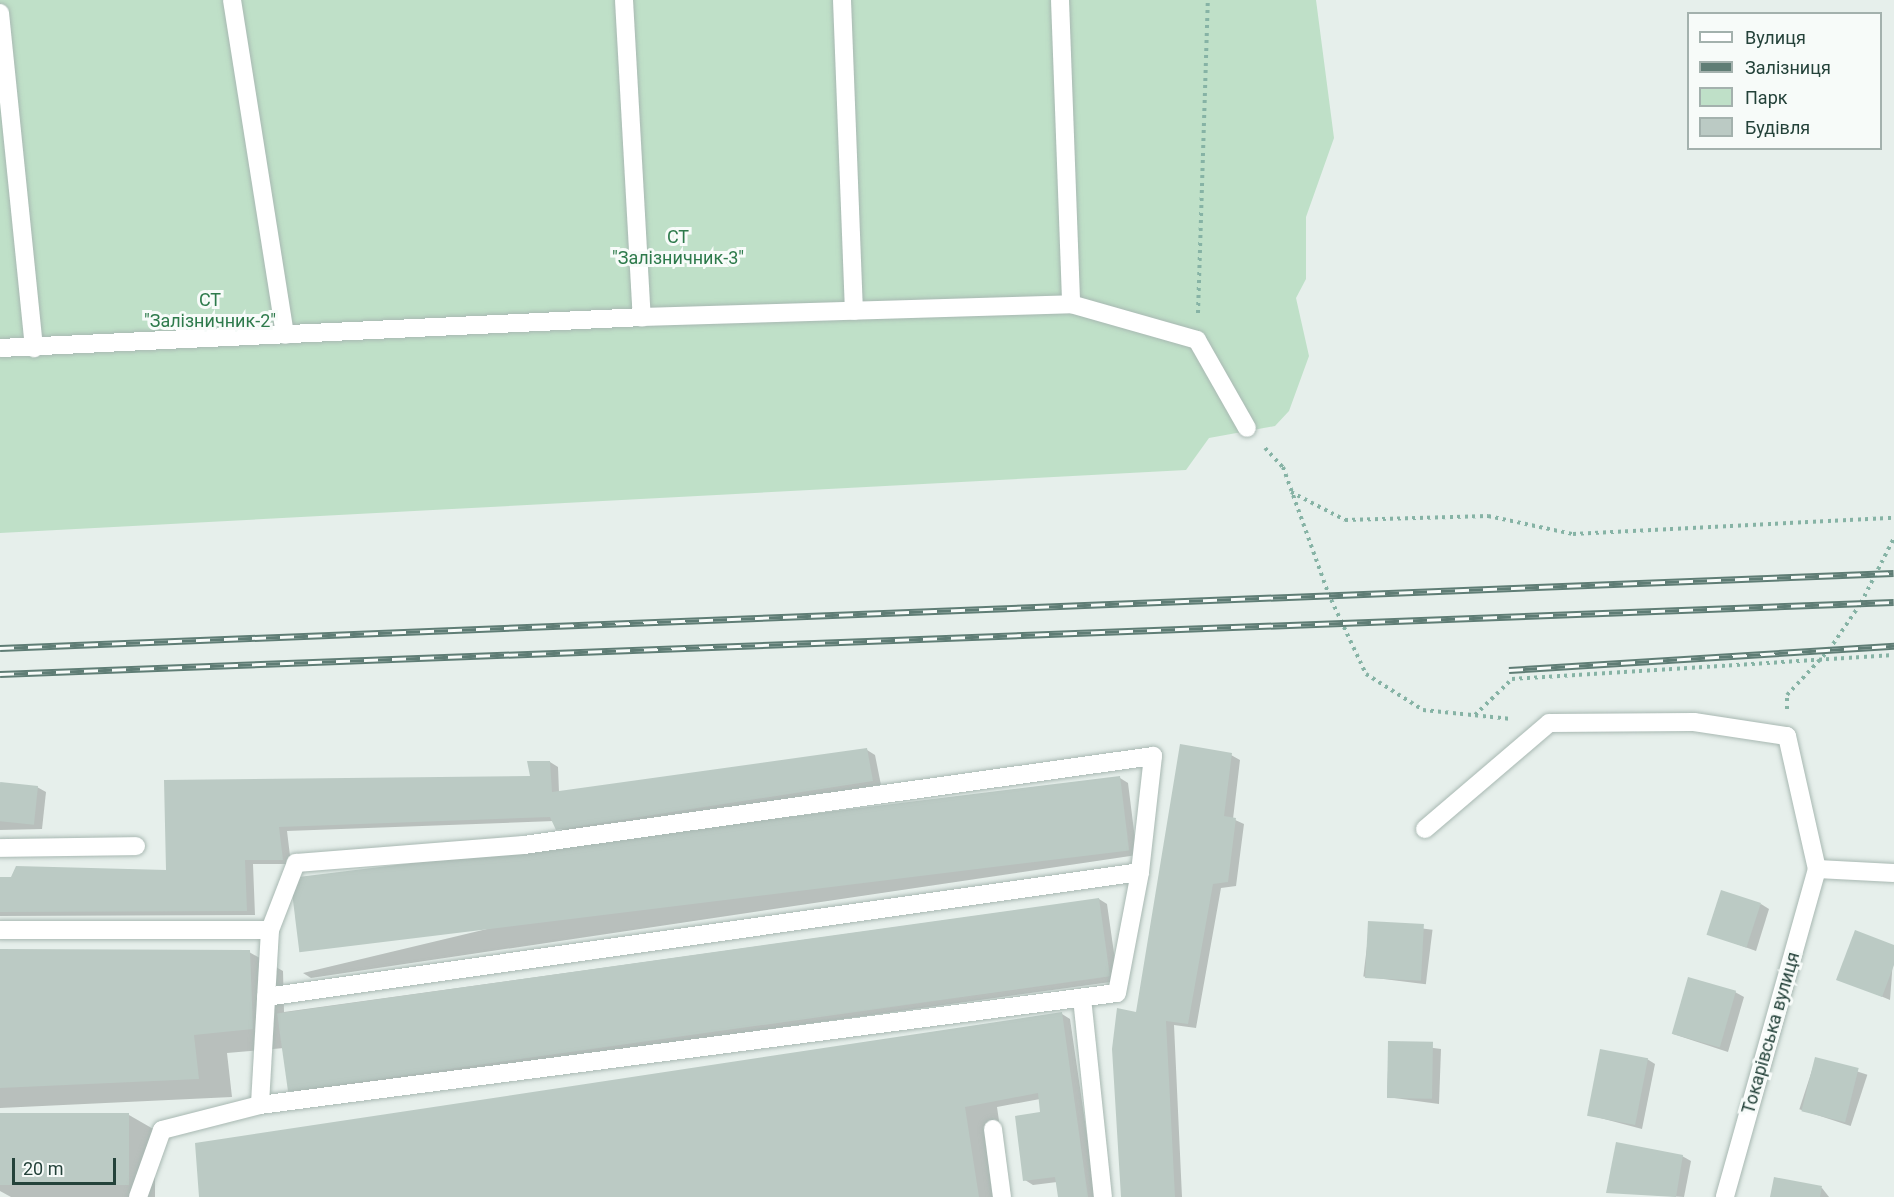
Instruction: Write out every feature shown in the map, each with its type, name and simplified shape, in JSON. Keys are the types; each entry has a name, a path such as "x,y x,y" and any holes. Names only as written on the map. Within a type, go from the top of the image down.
{"street":[{"path":"232,0 285,335"},
{"path":"624,0 642,317"},
{"path":"842,0 854,311"},
{"path":"1060,0 1071,304"},
{"path":"0,13 34,348"},
{"path":"0,348 642,317 1071,304 1197,340 1247,428"},
{"path":"1425,829 1549,723 1694,722 1787,736 1817,869 1894,873"},
{"path":"138,1197 162,1130 260,1105 1117,993 1140,872 1153,756 524,845 296,863 270,930 260,1105"},
{"path":"0,849 136,846"},
{"name":"Токарівська вулиця","path":"1725,1197 1817,869"},
{"path":"266,997 1140,872"},
{"path":"0,930 270,930"},
{"path":"1083,998 1103,1197"},
{"path":"993,1129 1002,1197"}],"path":[{"path":"1197,340 1208,0"},
{"path":"1247,428 1283,467 1328,593 1366,674 1422,710 1549,723"},
{"path":"1291,492 1345,520 1488,516 1573,534 1894,518"},
{"path":"1787,736 1787,696 1819,659 1861,603 1894,538"},
{"path":"1475,715 1512,679 1894,655"}],"green space":[{"path":"0,0 1316,0 1334,138 1306,217 1306,279 1296,298 1309,356 1289,411 1275,426 1209,438 1186,470 0,533"}],"building":[{"path":"1180,744 1232,753 1224,816 1236,818 1228,882 1213,884 1188,1024 1166,1021 1175,1197 1121,1197 1112,1049 1117,1008 1136,1012"},
{"path":"867,748 873,781 556,830 550,817 279,827 283,860 245,860 247,911 0,912 0,877 11,877 16,866 166,870 164,780 530,776 527,761 550,761 552,792"},
{"path":"1120,776 1129,850 299,952 290,878"},
{"path":"0,782 38,786 34,825 0,821"},
{"path":"1721,890 1761,903 1746,948 1706,935"},
{"path":"1099,898 1110,976 288,1092 277,1014"},
{"path":"1368,921 1424,924 1421,981 1365,978"},
{"path":"1855,930 1894,945 1894,965 1882,997 1836,980"},
{"path":"0,949 250,950 253,1029 194,1035 199,1079 0,1088"},
{"path":"1688,977 1736,991 1720,1047 1672,1034"},
{"path":"1062,1012 1088,1197 1058,1197 1055,1177 1023,1181 1015,1116 1040,1112 1038,1093 965,1107 979,1197 199,1197 195,1143"},
{"path":"1388,1041 1433,1042 1432,1099 1387,1098"},
{"path":"1600,1049 1648,1058 1635,1125 1587,1116"},
{"path":"1815,1057 1859,1068 1845,1122 1801,1111"},
{"path":"0,1113 129,1113 129,1185 0,1185"},
{"path":"1616,1142 1683,1155 1676,1197 1606,1193"},
{"path":"1774,1177 1822,1186 1820,1197 1770,1197"}],"railway":[{"path":"0,648 1894,573"},
{"path":"0,674 1894,602"},
{"path":"1509,670 1894,646"}],"park label":[{"name":"СТ \"Залізничник-3\"","path":"678,248"},
{"name":"СТ \"Залізничник-2\"","path":"210,311"}]}
